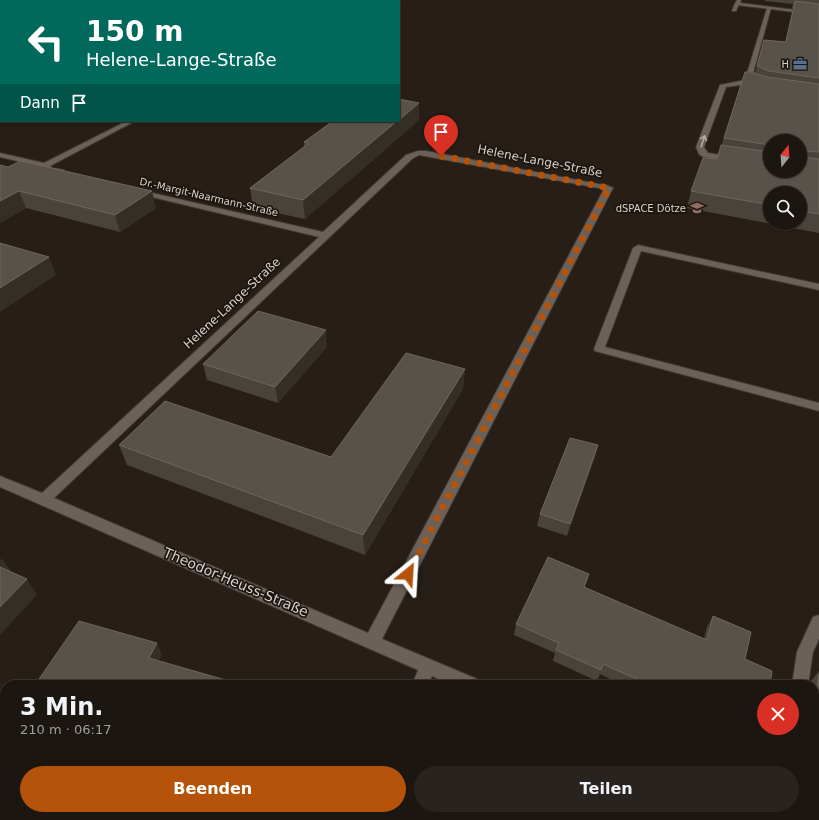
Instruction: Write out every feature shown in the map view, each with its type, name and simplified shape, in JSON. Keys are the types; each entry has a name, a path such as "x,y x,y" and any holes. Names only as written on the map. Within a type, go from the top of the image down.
{"street":[{"path":"734,10 738,2 769,8 819,14"},
{"path":"748,82 769,8"},
{"path":"741,160 706,155 702,152 700,147 723,85 748,82 758,86"},
{"path":"45,165 130,122"},
{"name":"Helene-Lange-Straße","path":"43,500 323,235 409,156 418,153 426,153 609,188 372,641"},
{"path":"0,155 45,165 50,170 72,175"},
{"name":"Dr.-Margit-Naarmann-Straße","path":"133,190 323,235"},
{"path":"819,287 638,248 599,349 819,407"},
{"name":"Theodor-Heuss-Straße","path":"0,481 460,680"},
{"path":"801,680 805,652 819,622"},
{"path":"422,680 428,665"}],"building":[{"path":"795,1 819,4 819,78 769,71 757,66 764,40 786,42"},
{"path":"745,72 751,72 767,77 819,84 819,152 807,151 807,134 763,134 763,144 724,138"},
{"path":"400,99 419,103 400,119"},
{"path":"332,122 396,122 303,200 250,188 309,143 304,142"},
{"path":"721,145 763,151 763,178 807,178 807,158 819,159 819,214 807,212 807,186 763,186 763,204 691,191 703,158 717,159"},
{"path":"21,161 152,191 115,215 19,191 0,201 0,165 8,167"},
{"path":"0,243 49,257 0,288"},
{"path":"258,311 326,330 275,387 203,364"},
{"path":"406,353 465,369 363,535 119,445 165,401 331,457"},
{"path":"570,438 598,445 570,524 540,514"},
{"path":"548,557 589,574 584,587 707,640 713,616 751,632 745,659 772,671 771,680 639,680 603,664 601,670 556,650 559,643 516,624"},
{"path":"0,567 27,579 0,607"},
{"path":"79,621 157,643 149,658 226,680 38,680"}],"place":[{"name":"H","path":"800,64"},
{"name":"dSPACE Dötze","path":"697,208"}],"route":[{"path":"408,574 609,188 441,156"}]}
